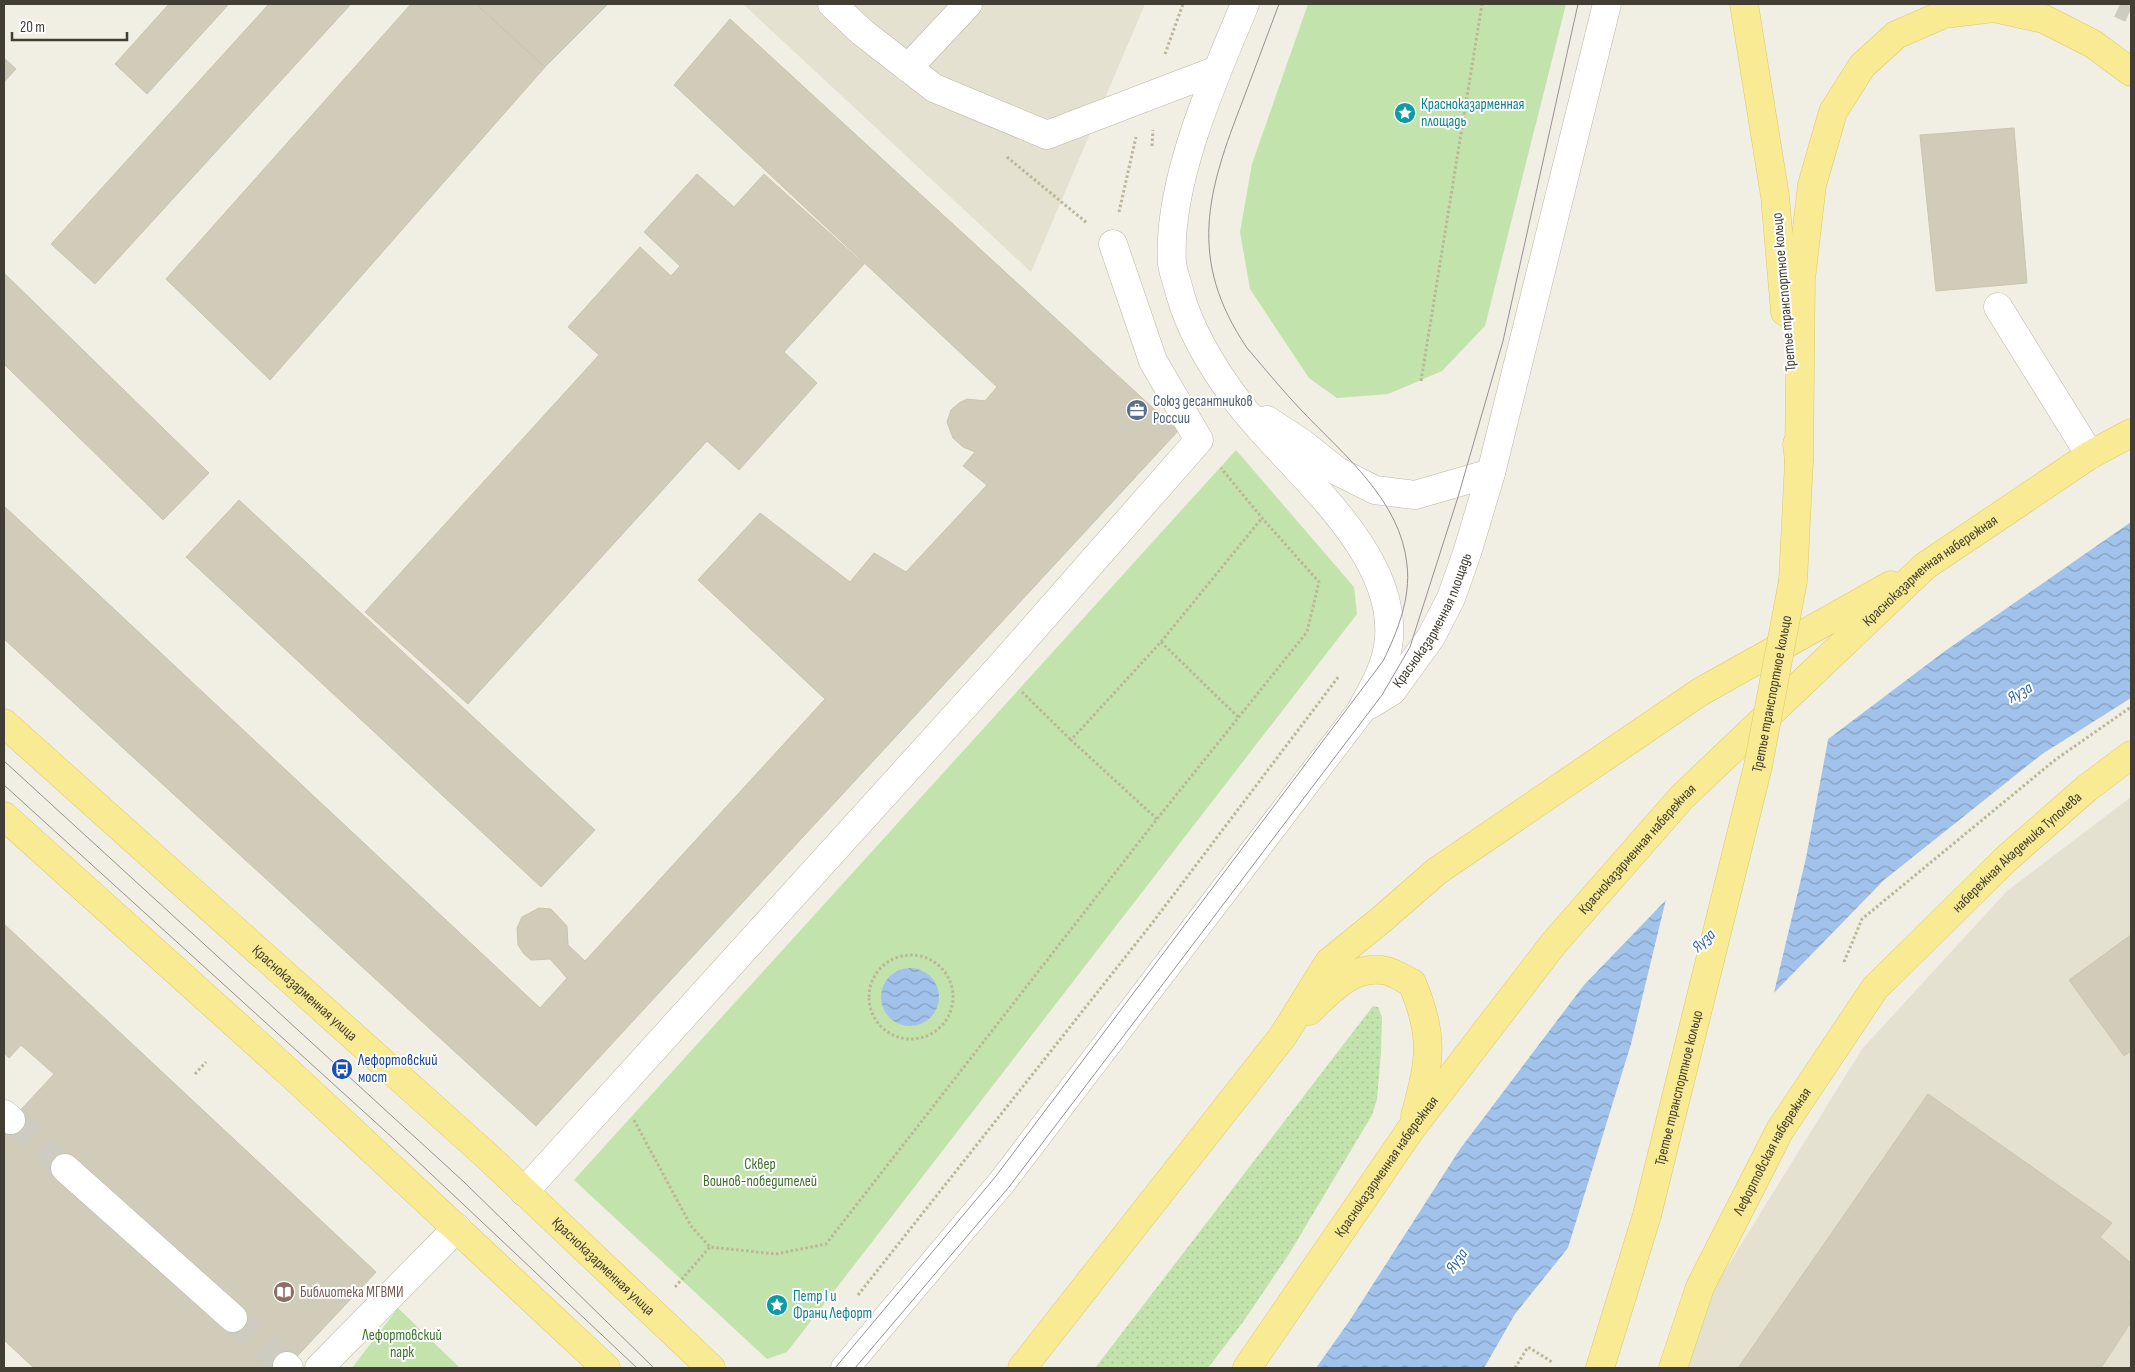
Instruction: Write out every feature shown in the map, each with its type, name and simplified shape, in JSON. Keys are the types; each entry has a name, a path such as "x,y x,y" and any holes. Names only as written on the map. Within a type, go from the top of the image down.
{"main road":[{"name":"Третье транспортное кольцо","path":"1600,1368 1648,1215 1758,766 1792,581 1799,462 1775,196 1744,4"},
{"path":"1799,462 1801,279 1812,185 1833,112 1862,66 1896,35 1944,14 1994,8 2044,19 2093,44 2131,72"},
{"name":"Красноказарменная набережная","path":"1247,1368 1411,1129 1554,943 1682,797 1925,566 2090,455 2131,432"},
{"path":"1022,1368 1283,1036 1328,962 1382,919 1437,871 1700,692 1925,566"},
{"name":"Красноказарменная улица","path":"4,723 524,1192 711,1368"},
{"name":"набережная Академика Туполева","path":"1906,956 2006,859 2087,788 2131,755"},
{"path":"4,816 294,1076 606,1368"},
{"name":"Лефортовская набережная","path":"1673,1368 1700,1287 1780,1130 1875,988 1906,956"},
{"path":"1283,1036 1340,981 1360,971 1386,971 1412,983 1424,1011 1430,1050 1423,1086 1411,1129"}],"street":[{"path":"832,4 862,32 934,88 1047,135 1217,70"},
{"path":"908,68 968,4"},
{"name":"Красноказарменная площадь","path":"1245,4 1217,70 1186,162 1175,215 1172,264 1186,315 1207,355 1238,402 1334,509 1364,552 1382,588 1388,610 1389,638 1383,669 1360,712"},
{"name":"Красноказарменная площадь","path":"1360,712 1392,691 1431,637 1451,598 1491,473 1607,4"},
{"path":"524,1192 615,1089 998,669 1199,440 1153,361 1113,244"},
{"path":"1998,307 2090,455"},
{"path":"1238,402 1302,443 1337,470 1375,490 1414,494 1491,473"},
{"path":"845,1368 1002,1182 1360,712"},
{"path":"65,1168 233,1318"},
{"path":"318,1368 457,1228"}],"path":[{"path":"1421,381 1482,4"},
{"path":"1151,94 1152,149"},
{"path":"615,1089 645,1138 691,1226 710,1246 776,1254 826,1244 1157,819 1307,632 1318,582 1262,518 1199,440"},
{"path":"1071,740 1160,642 1262,518"},
{"path":"1160,642 1238,717"},
{"path":"998,669 1071,740 1157,819"},
{"path":"852,1303 1153,922 1341,673"},
{"path":"1844,962 1862,919 2055,760 2131,707"},
{"path":"914,955 927,958 938,965 949,981 953,1001 950,1014 942,1025 932,1033 921,1038 908,1039 885,1030 876,1020 870,1008 868,995 871,982 878,971 888,961 900,956 914,955"},
{"path":"195,1074 206,1062"},
{"path":"675,1286 710,1246"},
{"path":"1515,1368 1528,1347 1552,1362"}],"shaded area":[{"path":"743,4 1145,4 1031,272"},
{"path":"2131,797 2131,1368 1668,1368 1672,1356 1862,1049 2007,891"}],"green space":[{"path":"1308,4 1566,4 1485,326 1442,371 1388,394 1337,398 1309,378 1250,289 1240,232 1252,164"},
{"name":"Сквер Воинов-победителей","path":"1236,450 1354,587 1357,614 787,1352 767,1359 574,1180"},
{"path":"1373,1006 1378,1007 1382,1017 1377,1099 1372,1115 1289,1254 1243,1322 1208,1368 1095,1368"},
{"name":"Лефортовский парк","path":"398,1308 460,1368 352,1368"}],"water":[{"name":"Яуза","path":"2131,522 2131,698 2042,754 1884,880 1766,1001 1515,1314 1484,1368 1316,1368 1350,1320 1460,1149 1584,985 1803,758 1945,651"},
{"path":"910,968 921,970 934,981 939,997 937,1008 926,1021 910,1026 899,1024 886,1013 881,997 883,986 894,973"}],"pier":[{"path":"1829,735 1806,858 1773,997 1566,1254 1631,1044 1667,895 1801,756"}],"building":[{"path":"169,4 229,4 147,94 115,64"},
{"path":"269,4 351,4 95,284 51,244"},
{"path":"411,4 476,4 545,67 270,380 166,279"},
{"path":"476,4 608,4 545,67"},
{"path":"730,19 1178,431 536,1126 4,639 4,506 540,1008 567,978 550,959 531,960 524,954 518,945 517,928 522,917 539,908 551,909 567,926 568,945 585,961 825,699 698,580 760,513 850,582 874,553 906,572 987,485 963,466 975,452 963,447 953,438 947,422 951,410 959,403 967,399 985,401 997,387 674,85"},
{"path":"4,58 16,69 4,82"},
{"path":"2014,128 2027,283 1936,291 1920,135"},
{"path":"697,174 734,207 764,174 864,264 784,352 817,383 739,470 707,441 468,704 365,612 599,355 568,327 640,247 671,276 680,266 644,232"},
{"path":"4,273 209,473 163,520 4,364"},
{"path":"239,500 595,830 541,887 186,557"},
{"path":"4,924 376,1272 286,1368 34,1368 4,1340 4,1128 54,1074 21,1045 9,1058 4,1053"},
{"path":"2131,935 2131,1051 2124,1056 2069,980"},
{"path":"1928,1094 2112,1223 2100,1237 2131,1263 2131,1299 2129,1302 2131,1305 2131,1322 2101,1368 1738,1368"}],"tunnel":[{"path":"2120,4 2131,9"},
{"path":"11,1120 65,1168"},
{"path":"233,1318 287,1366"}],"tram line":[{"path":"835,1368 996,1176 1383,661 1402,615 1407,590 1407,565 1402,542 1394,520 1382,500 1352,462 1295,403 1247,348 1228,316 1216,285 1210,255 1209,225 1213,195 1230,133 1279,4"},
{"path":"855,1368 1009,1187 1382,695 1410,647 1458,497 1503,341 1578,4"},
{"path":"4,761 464,1182 654,1368"},
{"path":"4,785 395,1140 637,1368"}],"place":[{"name":"Красноказарменная площадь","path":"1405,113"},
{"name":"Союз десантников России","path":"1137,410"},
{"name":"Лефортовский мост","path":"342,1069"},
{"name":"Библиотека МГВМИ","path":"284,1292"},
{"name":"Петр I и Франц Лефорт","path":"777,1305"}]}
